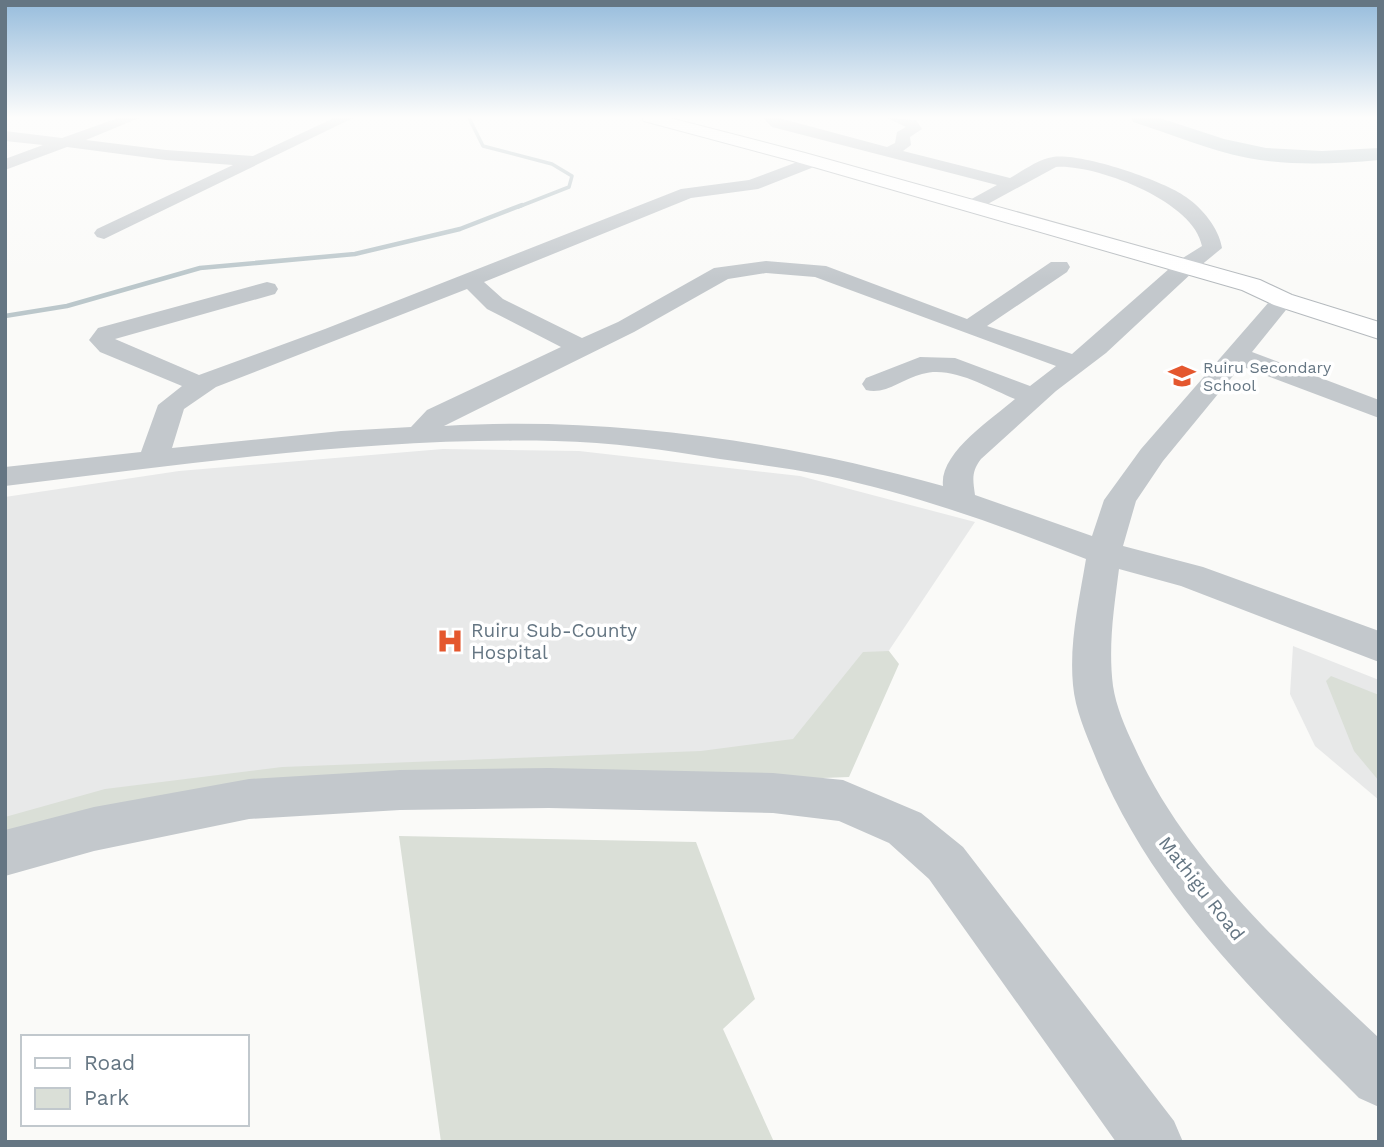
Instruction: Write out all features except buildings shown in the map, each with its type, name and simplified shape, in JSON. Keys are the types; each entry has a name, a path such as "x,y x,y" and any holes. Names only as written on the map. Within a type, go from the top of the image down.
{"main road":[{"path":"851,172 1251,285 1283,300 1379,331"}],"street":[{"path":"104,233 233,172"},
{"path":"153,459 172,405 199,384 687,193 752,185 790,172"},
{"path":"964,172 1012,184"},
{"path":"973,206 1035,172"},
{"path":"960,502 957,477 960,466 971,453 1034,397 1097,348 1186,266 1212,248 1212,241 1174,198 1099,172"},
{"path":"419,436 436,416 626,327 722,273 766,267 818,271 969,328 1075,364"},
{"path":"969,328 1059,267"},
{"path":"469,279 495,304 581,347"},
{"path":"199,384 109,346 101,340 107,333 267,289"},
{"name":"Mathigu Road","path":"1283,300 1152,455 1121,500 1104,553 1091,644 1093,688 1104,726 1132,792 1179,865 1263,965 1379,1078"},
{"path":"1236,355 1379,410"},
{"path":"875,384 920,365 955,366 1034,397"},
{"path":"5,477 328,441 555,432 638,437 823,466 960,502 1104,553 1191,576 1379,647"},
{"path":"5,853 94,829 250,799 400,790 549,789 774,793 843,800 905,828 946,863 1153,1142"}],"shaded area":[{"name":"Ruiru Sub-County Hospital","path":"443,449 579,451 800,476 975,522 815,761 5,828 5,497 179,471"},
{"path":"1293,646 1379,680 1379,800 1315,746 1290,694"}],"green space":[{"path":"889,651 899,664 849,777 770,780 467,778 5,838 5,817 105,789 282,767 701,751 793,739 863,652"},
{"path":"1331,676 1379,695 1379,781 1354,751 1326,681"},
{"path":"399,836 696,842 755,999 723,1029 774,1142 441,1142"}],"waterway":[{"path":"518,207 569,187 572,176 565,172"},
{"path":"5,316 67,306 200,268 355,254 460,229 522,205"}],"place":[{"name":"Ruiru Secondary School","path":"1182,376"},
{"name":"Ruiru Sub-County Hospital","path":"450,641"}]}
